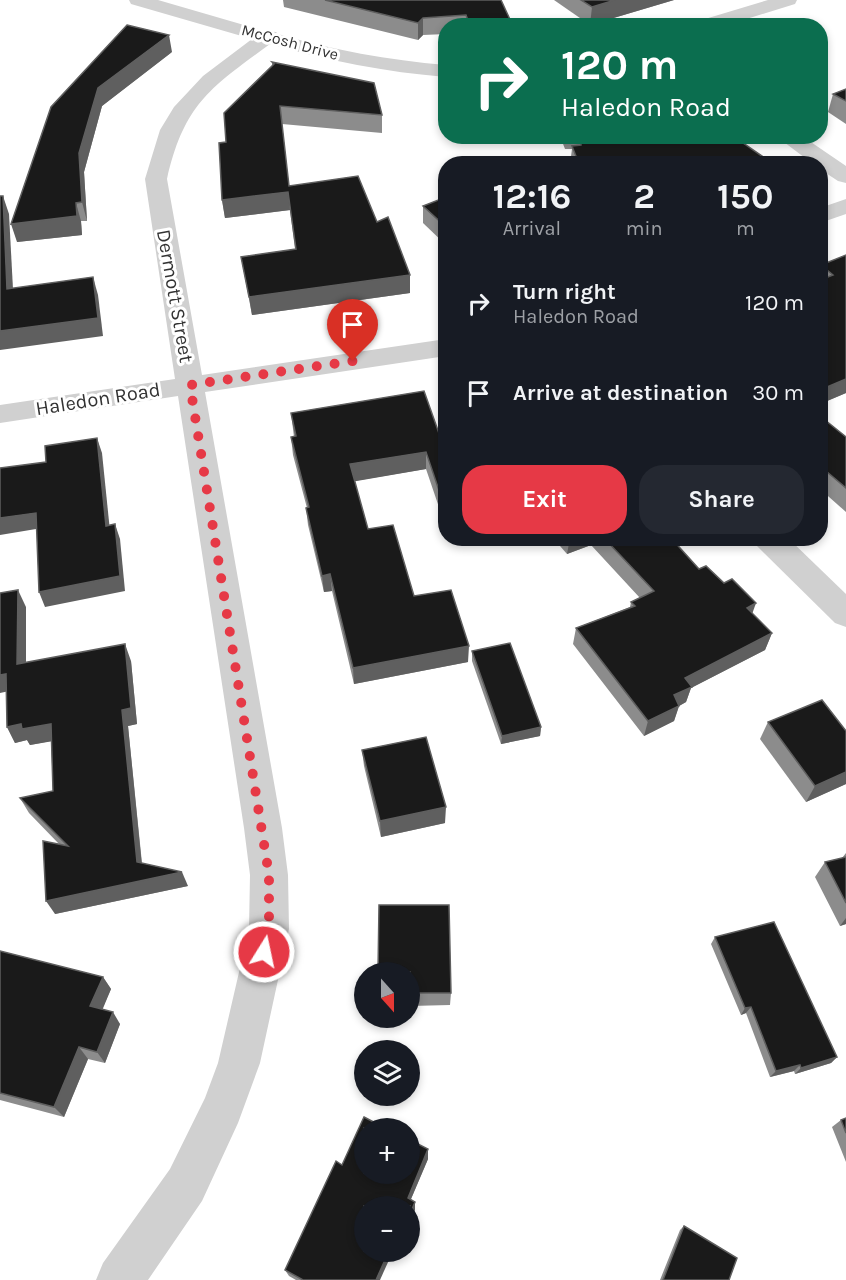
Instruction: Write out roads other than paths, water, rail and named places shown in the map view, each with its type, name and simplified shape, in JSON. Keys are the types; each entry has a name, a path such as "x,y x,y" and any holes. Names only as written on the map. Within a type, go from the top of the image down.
{"street":[{"name":"McCosh Drive","path":"138,0 357,60 409,69 438,71"},
{"path":"728,18 788,0"},
{"name":"Dermott Street","path":"120,1280 186,1185 224,1108 239,1063 269,929 269,875 263,828 156,179 161,150 179,113 196,92 218,72 269,36"},
{"path":"800,144 817,156"},
{"path":"828,164 846,176"},
{"path":"828,213 846,206"},
{"name":"Haledon Road","path":"0,414 438,348"},
{"path":"776,546 846,614"}]}
